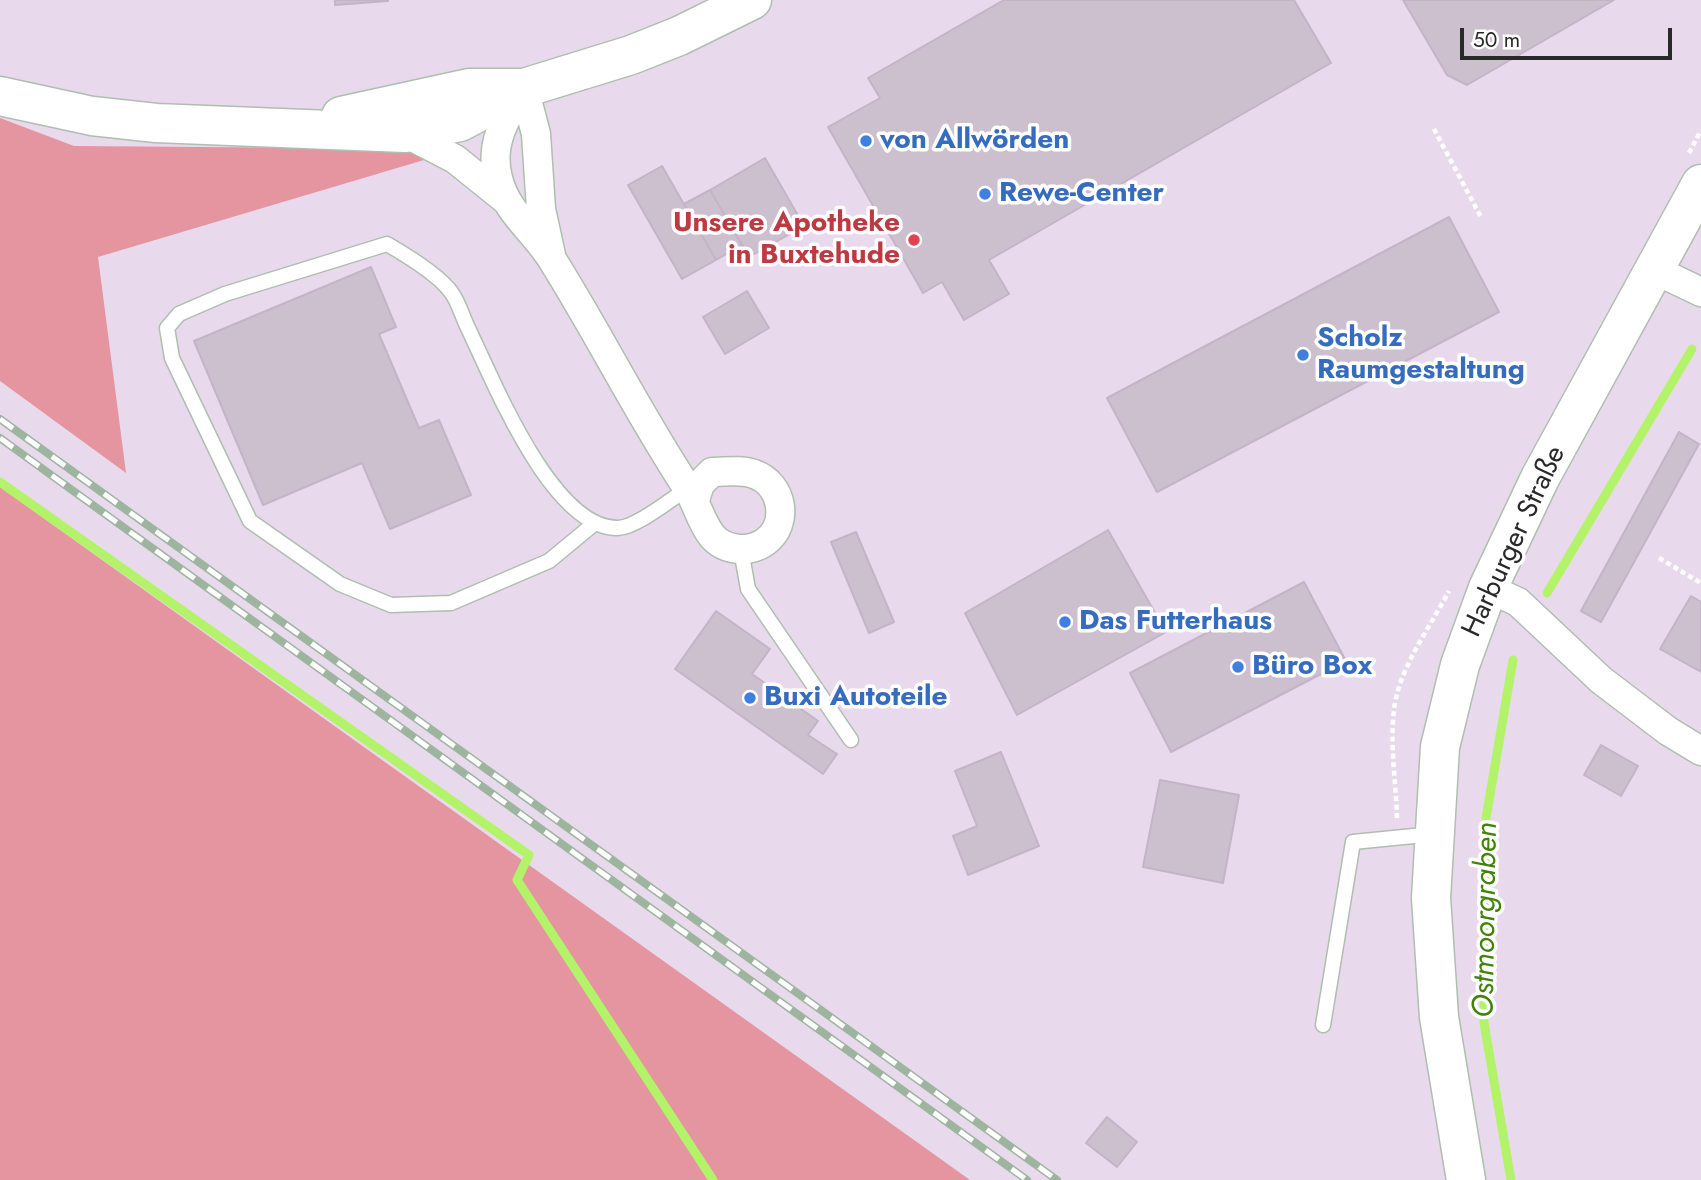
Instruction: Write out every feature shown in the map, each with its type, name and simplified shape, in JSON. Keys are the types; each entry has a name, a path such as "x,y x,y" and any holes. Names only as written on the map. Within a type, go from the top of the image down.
{"street":[{"path":"0,96 92,116 156,123 405,133 460,122 524,89 631,55 679,36 752,0"},
{"path":"288,128 469,88 524,89"},
{"path":"524,89 511,107 497,139 495,159 498,179 506,200 518,219 552,258 663,452 691,494 713,537 727,547 741,550 754,548 767,541 776,530 780,505 776,492 768,482 754,473 712,472 663,452"},
{"path":"524,89 536,134 541,209 552,258"},
{"path":"405,133 455,159 506,200"},
{"name":"Harburger Straße","path":"1466,1180 1438,1017 1432,898 1440,747 1460,665 1488,588 1541,478 1701,184"},
{"path":"1655,270 1701,292"},
{"path":"691,494 712,472"},
{"path":"1488,588 1518,602 1601,680 1668,731 1701,751"}],"lane":[{"path":"595,523 549,561 451,603 391,605 340,584 250,521 172,358 167,328 179,314 225,294 387,244 413,259 451,291 517,429 550,482 570,507 595,523 619,528 691,494"},
{"path":"741,550 748,589 851,740"},
{"path":"1323,1025 1353,842 1435,834"}],"path":[{"path":"1434,129 1482,219"},
{"path":"1660,558 1701,583"}],"shaded area":[{"path":"0,118 74,146 461,149 98,257 126,473 0,381"},
{"path":"0,487 970,1180 0,1180"}],"building":[{"path":"335,0 388,0 388,1 335,5"},
{"name":"Rewe-Center","path":"1004,0 1294,0 1331,63 989,260 1009,294 964,320 942,282 923,293 828,127 880,98 868,78"},
{"path":"1403,0 1614,0 1467,85 1447,75"},
{"path":"765,158 804,226 749,257 710,190"},
{"path":"662,166 716,260 682,279 628,185"},
{"path":"710,190 742,245 716,260 684,204"},
{"name":"Scholz Raumgestaltung","path":"1449,217 1499,312 1157,492 1107,398"},
{"path":"371,267 396,327 379,334 419,428 439,420 471,495 390,529 362,463 263,505 194,341"},
{"path":"747,291 769,328 725,354 703,317"},
{"path":"1679,432 1699,444 1601,622 1581,611"},
{"name":"Das Futterhaus","path":"1108,530 1166,632 1017,715 965,613"},
{"path":"856,532 894,622 869,633 831,542"},
{"name":"Büro Box","path":"1304,582 1346,661 1171,752 1130,673"},
{"path":"1691,596 1701,602 1701,672 1660,649"},
{"name":"Buxi Autoteile","path":"716,611 770,649 752,674 818,721 808,735 837,754 823,774 675,669"},
{"path":"1601,745 1638,766 1621,796 1584,775"},
{"path":"1001,752 1039,846 968,875 953,836 977,826 955,771"},
{"path":"1160,780 1239,795 1223,883 1143,867"},
{"path":"1107,1117 1137,1142 1117,1167 1086,1143"}],"waterway":[{"name":"Ostmoorgraben","path":"1547,593 1692,349"},
{"path":"0,482 529,855 517,880 713,1180"},
{"name":"Ostmoorgraben","path":"1511,1180 1484,1023 1486,818 1513,660"}],"railway":[{"path":"0,419 1057,1180"},
{"path":"0,438 1027,1180"}],"place":[{"name":"von Allwörden","path":"866,141"},
{"name":"Rewe-Center","path":"985,194"},
{"name":"Unsere Apotheke in Buxtehude","path":"914,240"},
{"name":"Scholz Raumgestaltung","path":"1303,355"},
{"name":"Das Futterhaus","path":"1065,622"},
{"name":"Büro Box","path":"1238,667"},
{"name":"Buxi Autoteile","path":"750,698"}]}
